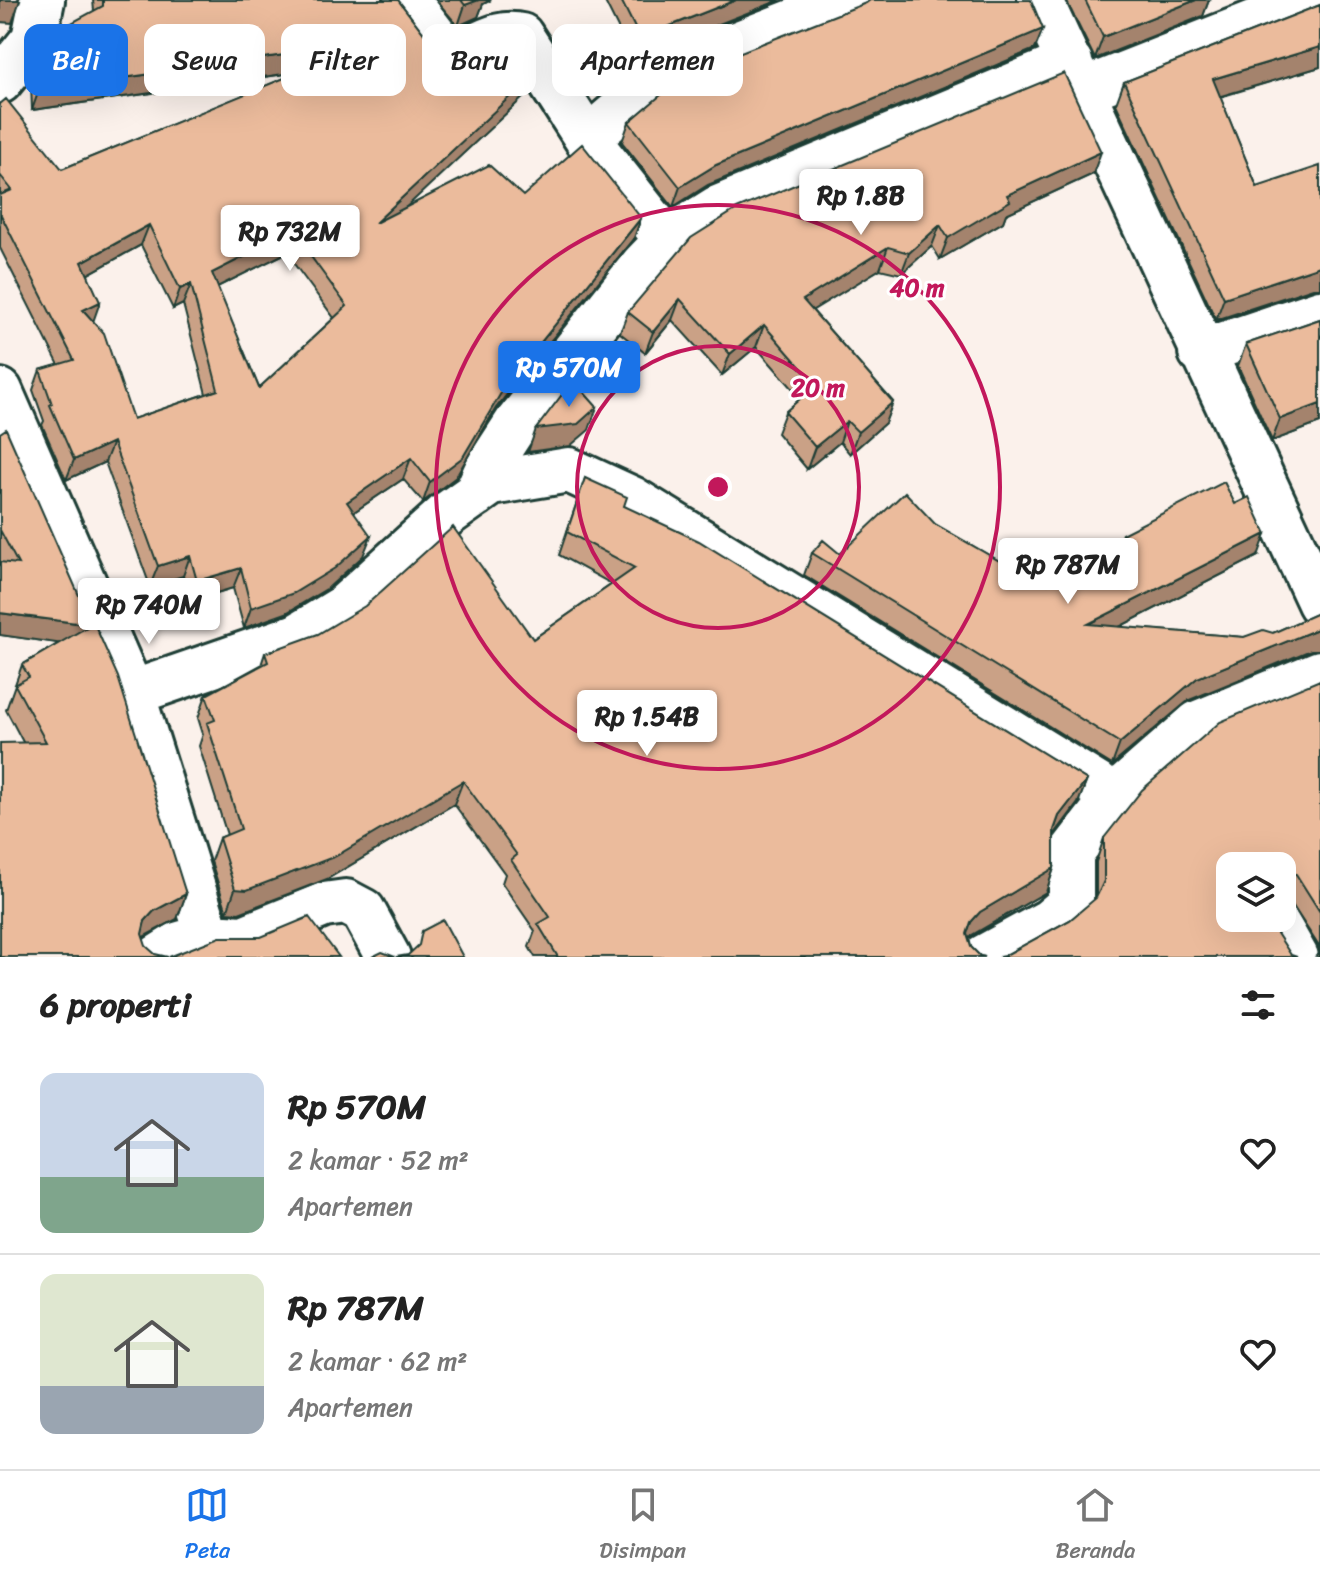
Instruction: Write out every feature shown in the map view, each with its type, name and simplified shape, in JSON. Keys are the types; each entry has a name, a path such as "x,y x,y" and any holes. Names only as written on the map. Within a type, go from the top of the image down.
{"street":[{"path":"0,81 34,39 42,0"},
{"path":"407,0 447,52 458,53 506,32 521,36 587,139 667,240"},
{"path":"587,139 667,71 849,0"},
{"path":"1040,0 1320,603"},
{"path":"476,494 488,467 516,424 667,240 718,208 1077,76 1312,0"},
{"path":"1201,352 1320,312"},
{"path":"0,391 132,693 208,936"},
{"path":"132,693 297,636 343,608 446,515 491,483 569,470 632,499 1115,796"},
{"path":"984,957 1050,921 1071,903 1071,853 1115,796 1198,723 1320,673"},
{"path":"158,957 177,945 208,936 243,938 324,905 346,902 363,911 388,957"},
{"path":"1282,932 1296,957"}],"building":[{"path":"103,0 398,0 422,31 422,96 510,96 375,223 489,165 523,196 582,144 641,218 504,388 463,457 430,482 411,458 347,502 371,536 335,568 294,593 251,608 241,568 197,581 190,556 158,566 113,442 74,460 50,405 40,370 74,360 0,213 0,195 12,190 0,175 0,104 6,99 62,169 241,96 265,96 265,86 281,79 281,96 406,96 406,24 281,24 281,55 265,58 265,24 144,24 144,75 128,77 128,24 70,24 103,6","holes":["149,225 180,289 191,284 218,390 133,419 104,333 83,310 100,302 82,262","293,232 347,306 259,388 212,273"]},
{"path":"461,0 479,0 465,5"},
{"path":"621,0 736,0 675,24 633,24"},
{"path":"870,0 1031,0 1043,29 716,165 680,187 629,122 660,96 743,96 743,51"},
{"path":"1085,0 1196,0 1103,37"},
{"path":"1320,5 1320,47 1213,79 1257,187 1320,166 1320,266 1224,298 1124,82"},
{"path":"1064,73 1101,152 1007,195 1010,201 948,238 940,225 909,253 888,247 803,300 893,402 858,432 847,421 815,447 785,412 816,385 764,325 730,354 680,299 653,332 628,312 691,238 737,209"},
{"path":"1320,319 1320,404 1280,419 1246,344"},
{"path":"573,380 597,407 578,424 536,429"},
{"path":"6,429 92,625 0,613 0,562 18,564 0,530 0,433"},
{"path":"585,478 627,497 624,506 699,541 1087,780 1059,816 1054,830 1054,868 980,912 971,922 967,934 971,947 985,957 558,957 538,924 550,917 511,860 517,855 463,781 336,856 247,890 235,889 219,838 241,829 207,723 215,720 206,695 268,662 265,653 318,634 365,606 453,527 533,639 635,568 567,532"},
{"path":"1224,482 1235,504 1249,497 1266,534 1088,624 1244,637 1263,630 1273,633 1320,612 1320,628 1197,678 1120,743 812,553 823,540 840,554 905,492 935,524 1022,574 1024,571 1048,584 1125,540 1122,534"},
{"path":"94,623 118,677 186,894 154,911 145,921 142,934 146,946 155,954 168,957 0,957 0,743 46,742 15,685 29,677 22,665"},
{"path":"1320,680 1320,912 1296,874 1296,852 1216,852 1216,932 1276,932 1291,955 1297,957 999,957 1070,920 1096,898 1104,881 1104,838 1142,790 1220,722"},
{"path":"309,917 339,957 169,957 220,937 261,937"},
{"path":"443,920 463,957 396,957 408,955 419,945 422,931"},
{"path":"382,952 395,957 372,957"}]}
